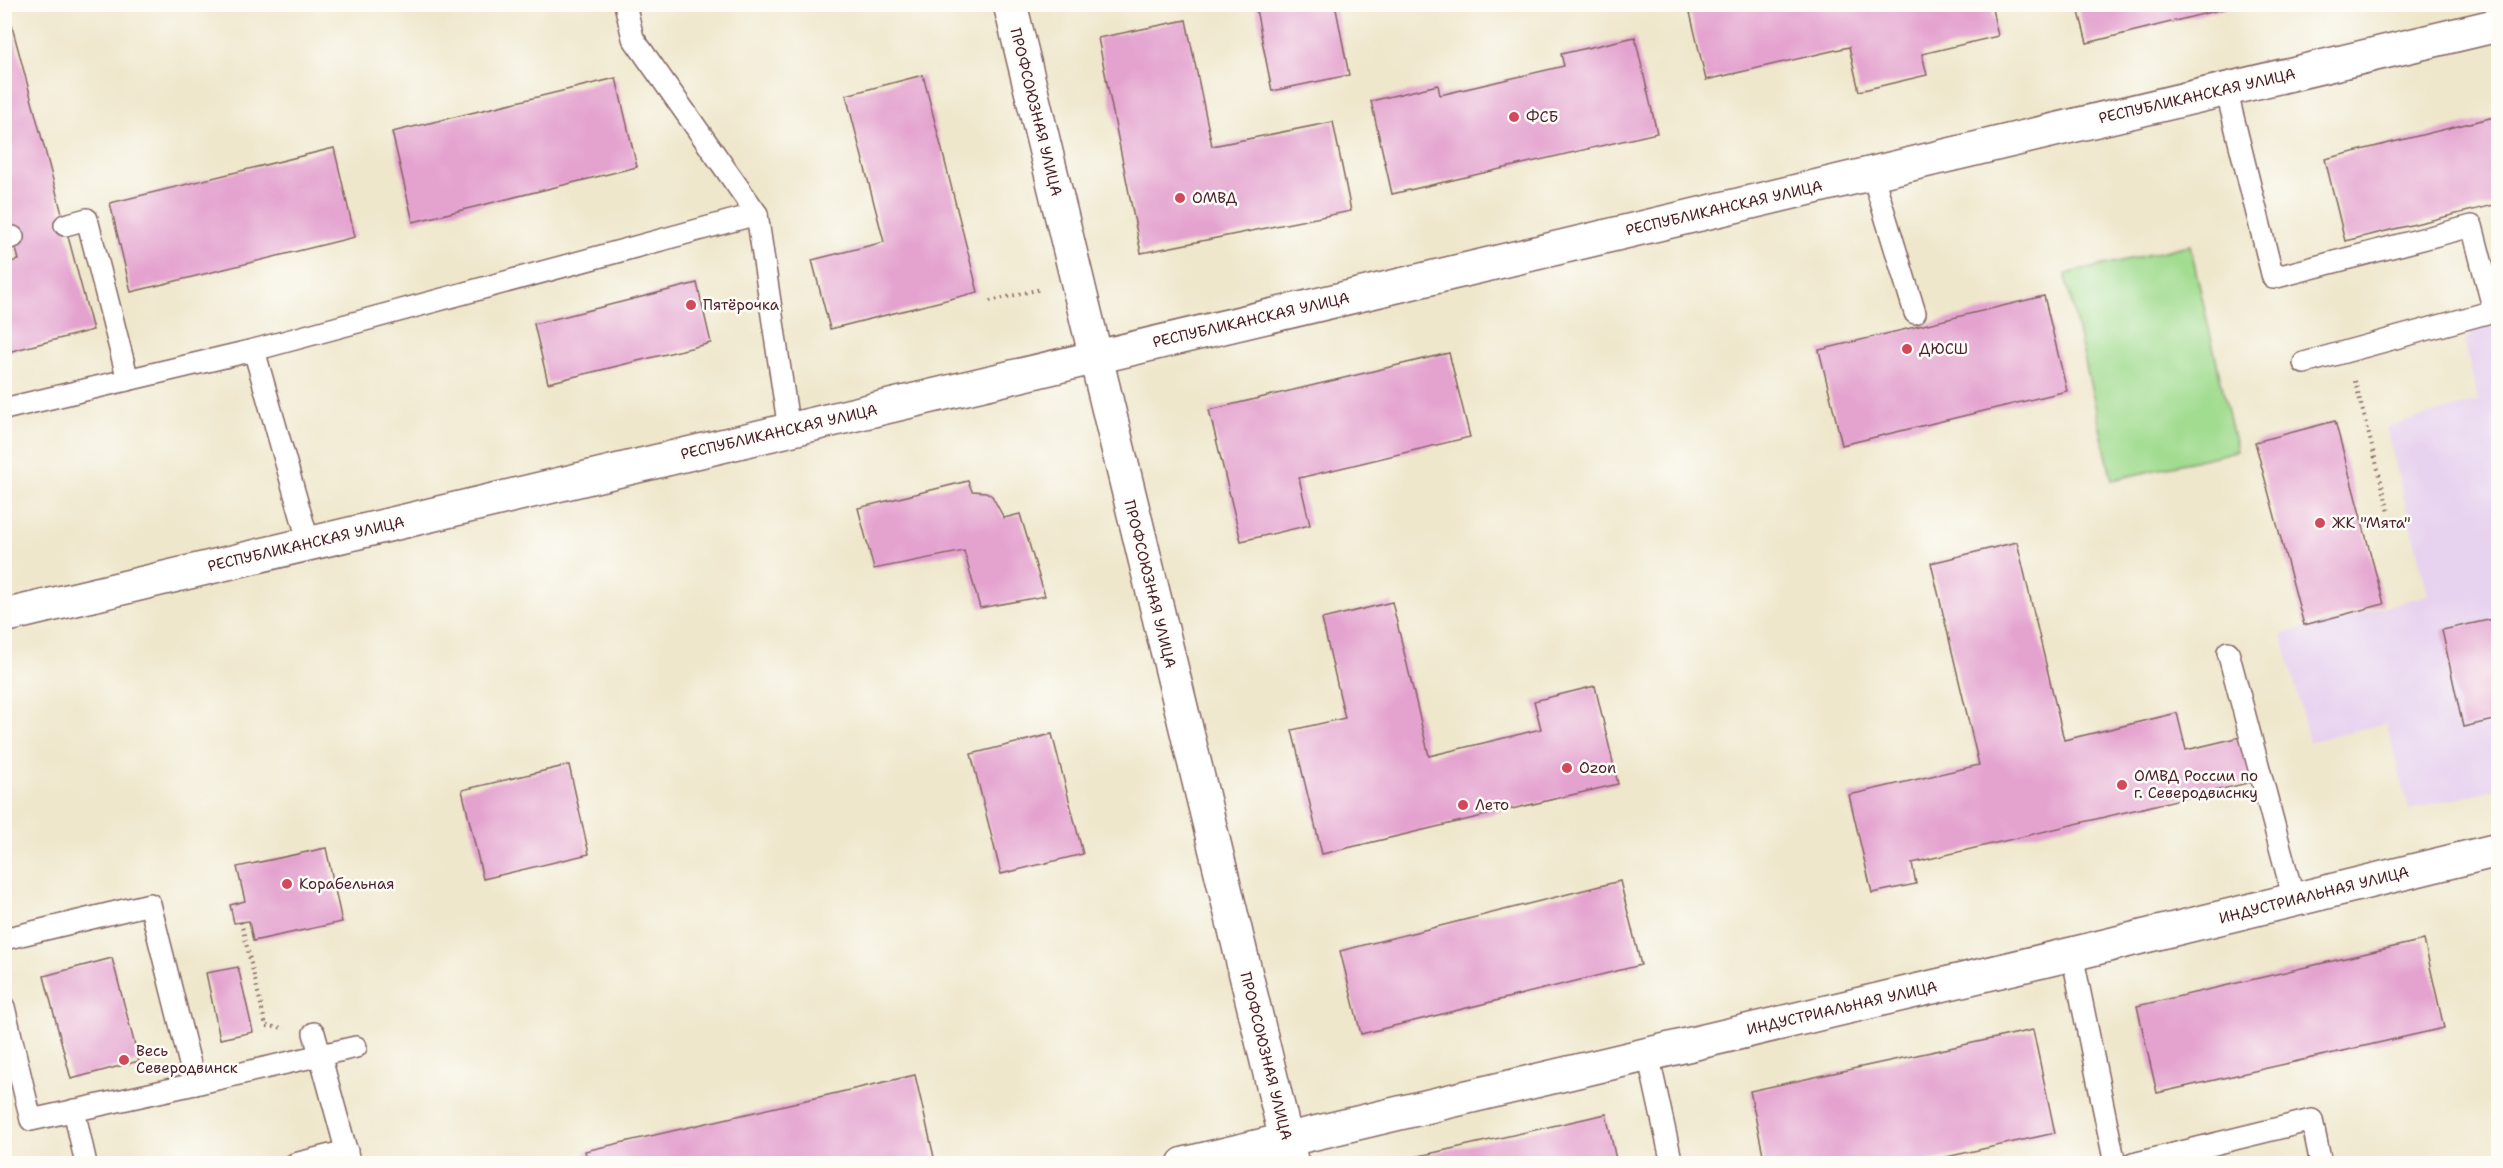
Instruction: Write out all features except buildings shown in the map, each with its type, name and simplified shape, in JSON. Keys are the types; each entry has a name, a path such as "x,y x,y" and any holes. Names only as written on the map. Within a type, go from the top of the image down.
{"street":[{"name":"ПРОФСОЮЗНАЯ УЛИЦА","path":"1010,4 1289,1151"},
{"name":"РЕСПУБЛИКАНСКАЯ УЛИЦА","path":"4,616 2499,25"},
{"name":"ИНДУСТРИАЛЬНАЯ УЛИЦА","path":"1184,1164 1289,1151 1648,1054 2499,850"}],"lane":[{"path":"625,4 633,38 758,214 789,430"},
{"path":"2226,89 2273,278 2472,226 2496,310 2304,363"},
{"path":"1872,173 1915,313"},
{"path":"4,409 254,350 758,214"},
{"path":"65,225 87,219 128,380"},
{"path":"254,350 309,544"},
{"path":"2228,652 2294,900"},
{"path":"4,939 150,904 195,1084"},
{"path":"2072,954 2115,1164"},
{"path":"4,1007 31,1120 356,1047"},
{"path":"295,1164 348,1157 314,1033"},
{"path":"1648,1054 1672,1164"},
{"path":"74,1110 86,1164"},
{"path":"2133,1164 2312,1120 2321,1164"}],"path":[{"path":"990,301 1041,290"},
{"path":"2347,351 2389,512"},
{"path":"241,922 266,1026 314,1033"}],"shaded area":[{"path":"2498,316 2498,788 2409,810 2386,723 2309,742 2282,634 2428,595 2386,427 2478,401 2465,342 2478,322"}],"green space":[{"path":"2190,245 2237,451 2112,480 2065,274"}],"place":[{"name":"ФСБ","path":"1514,117"},
{"name":"ОМВД","path":"1180,198"},
{"name":"Пятёрочка","path":"691,305"},
{"name":"ДЮСШ","path":"1907,349"},
{"name":"ЖК \"Мята\"","path":"2320,523"},
{"name":"Ozon","path":"1567,768"},
{"name":"ОМВД России по г. Северодвиснку","path":"2122,785"},
{"name":"Лето","path":"1463,805"},
{"name":"Корабельная","path":"287,884"},
{"name":"Весь Северодвинск","path":"124,1060"}]}
